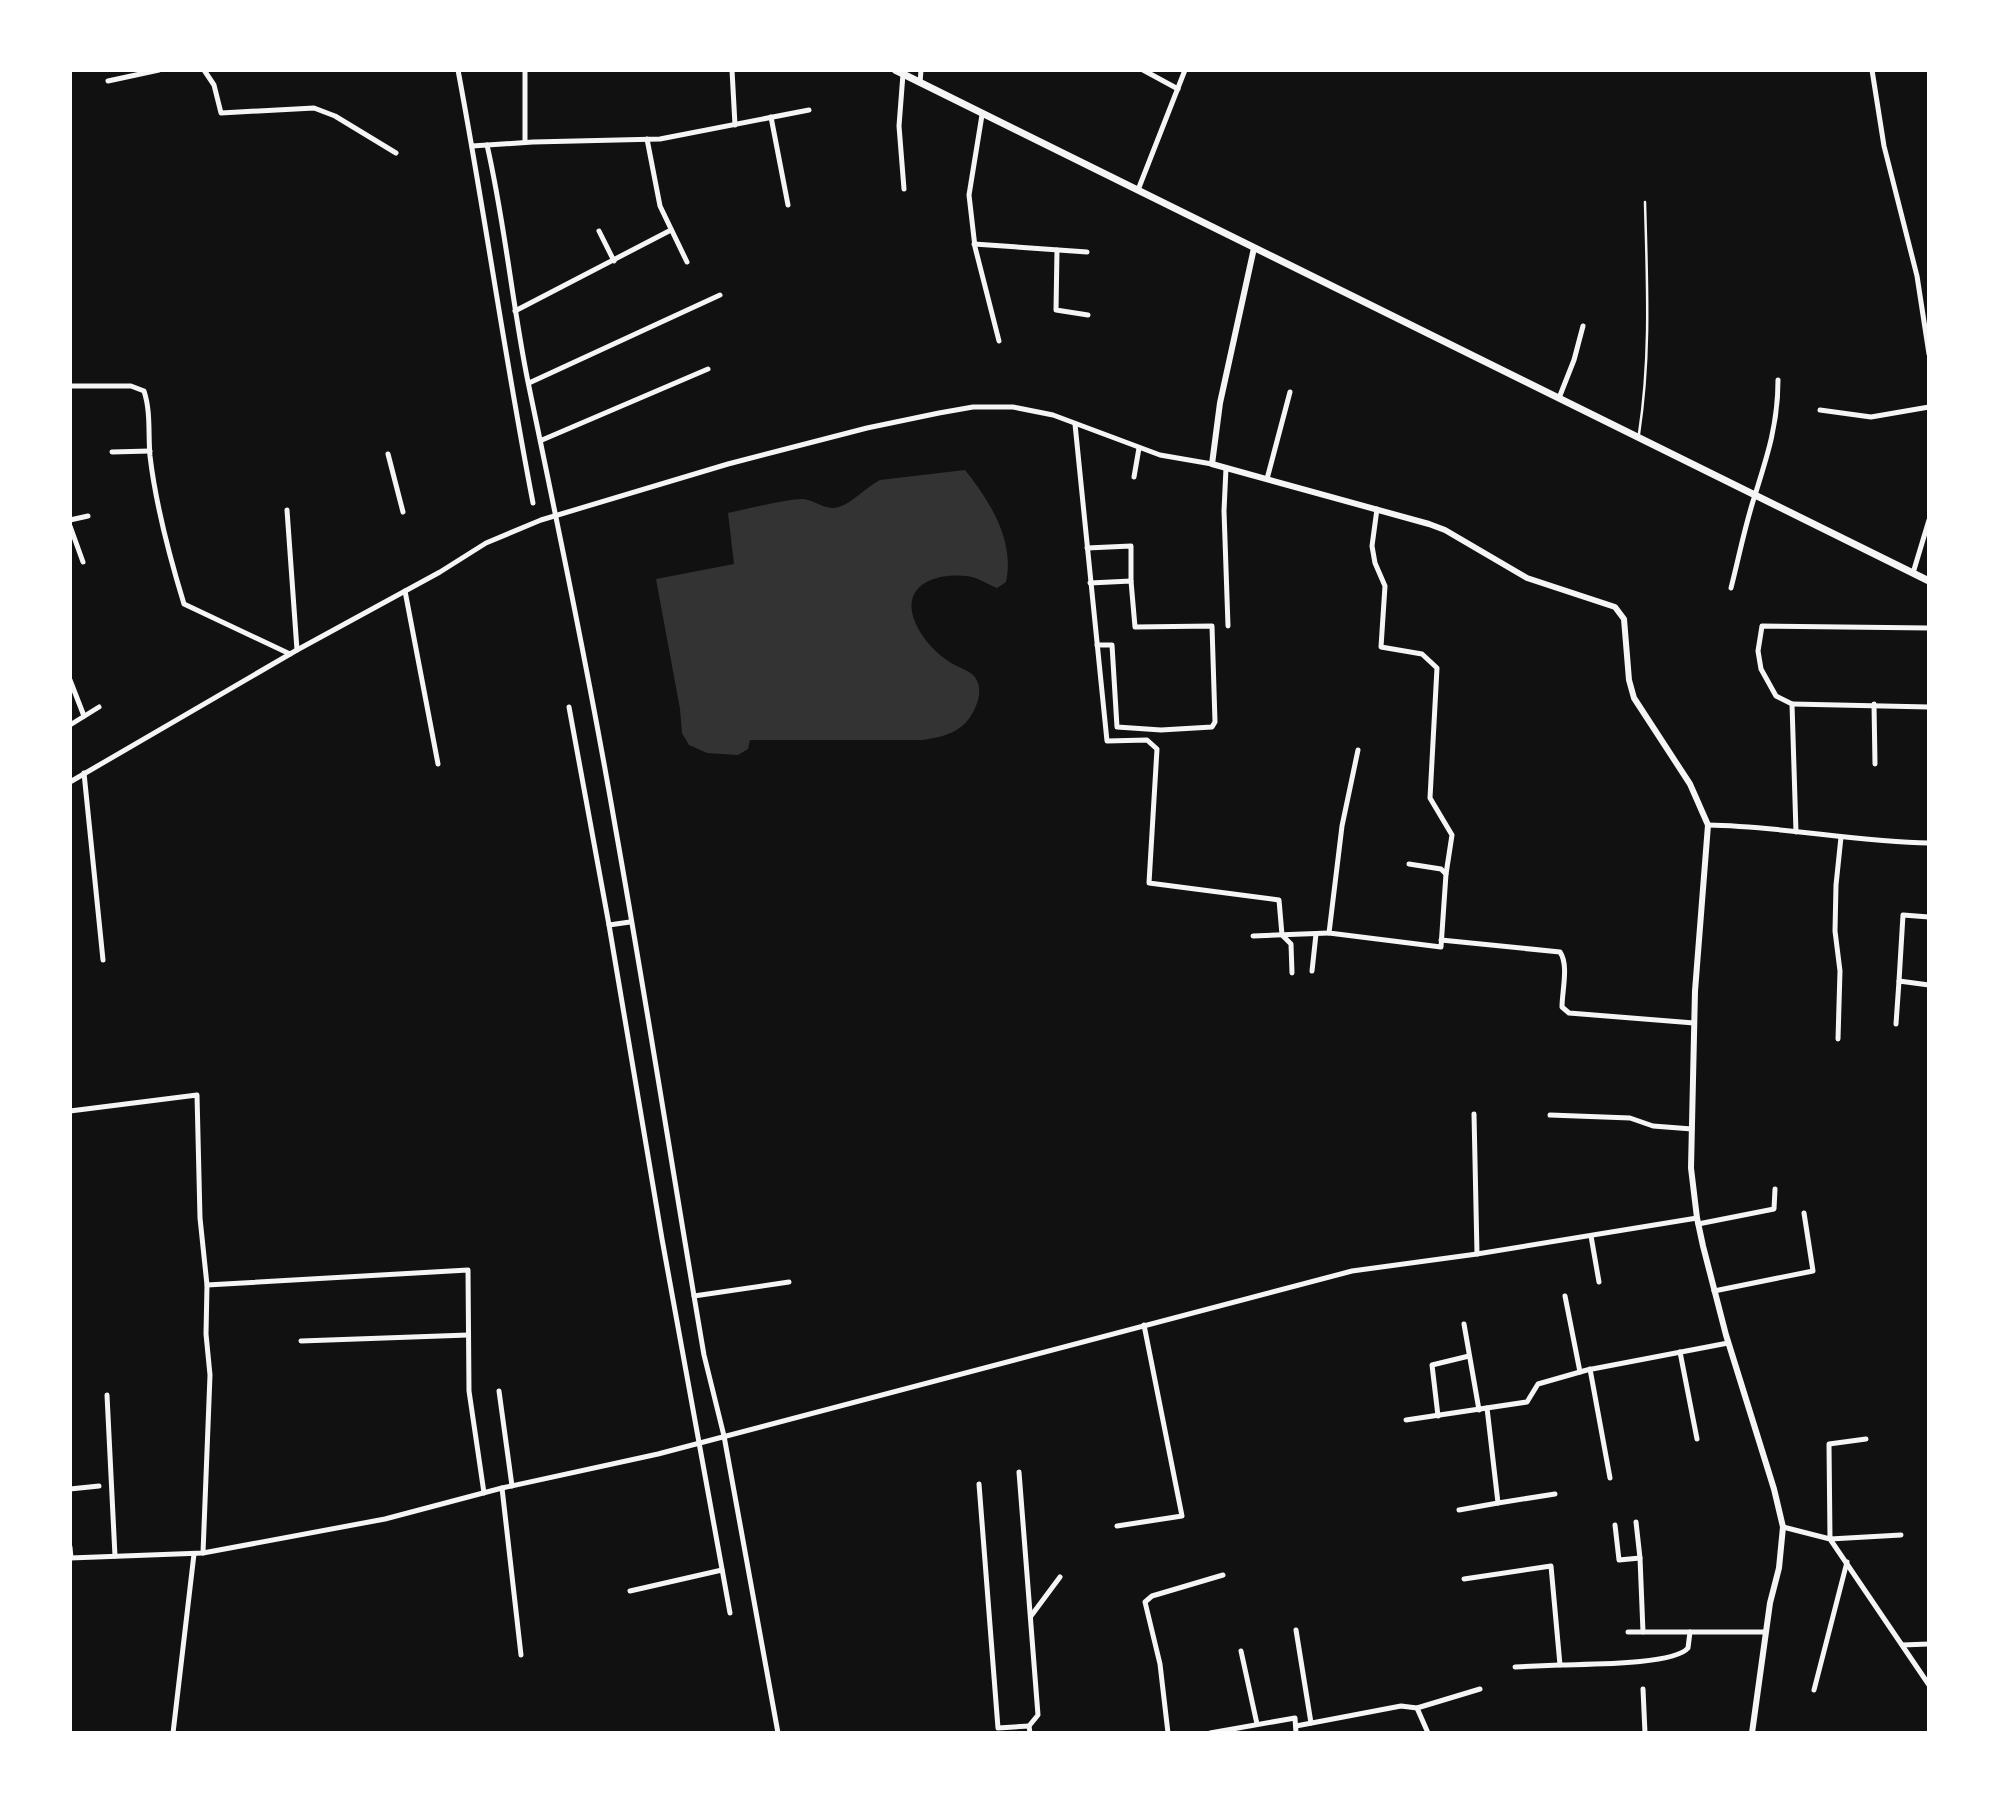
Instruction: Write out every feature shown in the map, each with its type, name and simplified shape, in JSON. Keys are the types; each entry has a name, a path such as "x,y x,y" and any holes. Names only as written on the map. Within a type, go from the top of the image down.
{"main road":[{"path":"895,70 1929,581"}],"street":[{"path":"108,81 159,70"},
{"path":"204,70 214,85 221,113 314,108 335,116 396,153"},
{"path":"458,70 511,391 533,503"},
{"path":"525,70 525,142"},
{"path":"732,70 736,125"},
{"path":"920,83 921,70"},
{"path":"1143,70 1178,89"},
{"path":"1138,190 1185,70"},
{"path":"1872,70 1884,146 1917,276 1929,354"},
{"path":"903,74 900,126 904,189"},
{"path":"472,146 660,139 808,110"},
{"path":"982,115 969,195 974,244 999,341"},
{"path":"771,117 788,205"},
{"path":"647,139 660,206 687,262"},
{"path":"487,145 498,193 515,311 616,831 704,1354 724,1436 778,1733"},
{"path":"515,311 671,230"},
{"path":"599,231 614,261"},
{"path":"974,244 1087,252"},
{"path":"1212,464 1220,403 1254,248"},
{"path":"1057,250 1056,310 1088,315"},
{"path":"529,383 720,295"},
{"path":"1559,398 1574,360 1583,326"},
{"path":"542,440 708,369"},
{"path":"1731,588 1772,441 1778,410 1778,380"},
{"path":"70,386 131,386 144,391 148,402 150,451 160,518 184,604 290,654"},
{"path":"1268,479 1290,392"},
{"path":"70,782 297,650 405,592 486,543 541,520 867,428 973,407 1013,407 1053,415 1160,455 1212,464 1445,530 1527,578 1602,601 1620,611 1624,619 1629,680 1634,698 1690,784 1708,825 1694,1023 1691,1168 1697,1221 1714,1291 1783,1527 1779,1568 1765,1632 1752,1733"},
{"path":"1820,410 1871,416 1929,407"},
{"path":"1075,424 1107,741 1147,740 1157,748 1149,883 1279,900 1282,935 1291,944 1292,973"},
{"path":"1134,477 1139,448"},
{"path":"111,452 150,451"},
{"path":"388,454 403,512"},
{"path":"1226,468 1224,511 1228,626"},
{"path":"1253,936 1329,933 1441,947 1446,874 1452,835 1430,798 1437,668 1422,654 1381,647 1385,586 1375,563 1372,546 1377,509"},
{"path":"287,510 297,650"},
{"path":"83,562 70,523 88,516"},
{"path":"1913,573 1929,520"},
{"path":"1087,548 1131,546 1135,626 1212,626 1215,722 1212,727 1161,730 1117,727 1112,645 1097,645"},
{"path":"1090,583 1131,582"},
{"path":"405,592 438,764"},
{"path":"1929,628 1762,626 1758,651 1761,669 1776,696 1792,704 1929,707"},
{"path":"70,680 84,716"},
{"path":"1792,704 1796,832"},
{"path":"1874,704 1875,764"},
{"path":"70,725 99,707"},
{"path":"569,707 730,1613"},
{"path":"1329,933 1342,826 1358,750"},
{"path":"85,773 103,960"},
{"path":"1708,825 1737,825 1841,837 1929,843"},
{"path":"1838,1039 1840,971 1835,931 1841,837"},
{"path":"1409,864 1441,869 1446,874"},
{"path":"1896,1024 1903,915 1929,917"},
{"path":"609,925 630,922"},
{"path":"1312,971 1316,934"},
{"path":"1441,940 1560,952 1564,965 1562,1007 1569,1013 1694,1023"},
{"path":"1899,981 1929,985"},
{"path":"70,1111 197,1095 200,1218 207,1285 206,1334 210,1375 203,1553"},
{"path":"1474,1114 1477,1254"},
{"path":"1550,1115 1630,1118 1653,1126 1692,1129"},
{"path":"70,1547 70,1558 203,1553 385,1519 502,1488 658,1454 1352,1271 1774,1209 1775,1189"},
{"path":"1714,1291 1813,1271 1804,1213"},
{"path":"1591,1236 1600,1282"},
{"path":"207,1285 468,1270 469,1391 484,1493"},
{"path":"694,1296 789,1282"},
{"path":"1565,1296 1580,1372"},
{"path":"1464,1324 1479,1410"},
{"path":"1116,1525 1181,1516 1144,1325"},
{"path":"301,1341 468,1335"},
{"path":"1406,1420 1527,1402 1538,1384 1590,1369 1728,1343"},
{"path":"1680,1352 1697,1439"},
{"path":"1437,1416 1432,1365 1469,1356"},
{"path":"1590,1369 1610,1478"},
{"path":"499,1391 513,1486"},
{"path":"107,1395 115,1556"},
{"path":"1487,1408 1498,1503"},
{"path":"1866,1439 1829,1444 1830,1539 1929,1685"},
{"path":"979,1484 995,1730 1030,1730 1038,1715 1019,1472"},
{"path":"70,1489 99,1486"},
{"path":"502,1488 521,1655"},
{"path":"1459,1510 1555,1494"},
{"path":"1636,1522 1643,1632"},
{"path":"1615,1525 1619,1560 1640,1558"},
{"path":"1783,1527 1830,1539 1901,1535"},
{"path":"173,1733 194,1553"},
{"path":"1814,1690 1847,1562"},
{"path":"1464,1579 1552,1566 1560,1665"},
{"path":"630,1591 722,1570"},
{"path":"1168,1733 1160,1664 1145,1602 1152,1596 1223,1575"},
{"path":"1031,1616 1060,1577"},
{"path":"1296,1630 1311,1723"},
{"path":"1628,1632 1765,1632"},
{"path":"1515,1667 1641,1661 1678,1656 1688,1648 1690,1632"},
{"path":"1902,1645 1929,1644"},
{"path":"1241,1651 1257,1724"},
{"path":"1210,1733 1295,1718 1296,1730 1311,1723 1401,1706 1417,1708 1480,1689"},
{"path":"1643,1689 1645,1733"},
{"path":"1417,1708 1428,1733"}],"lane":[{"path":"1639,437 1646,391 1649,331 1645,202"}],"shaded area":[{"path":"965,470 991,508 1004,537 1008,567 1006,582 997,588 971,577 941,577 920,586 914,594 912,604 913,616 928,643 948,661 976,678 979,688 977,704 962,726 944,735 922,740 750,740 748,749 738,755 707,753 689,745 682,733 656,579 734,564 728,513 797,499 829,508 839,507 880,480"}]}
